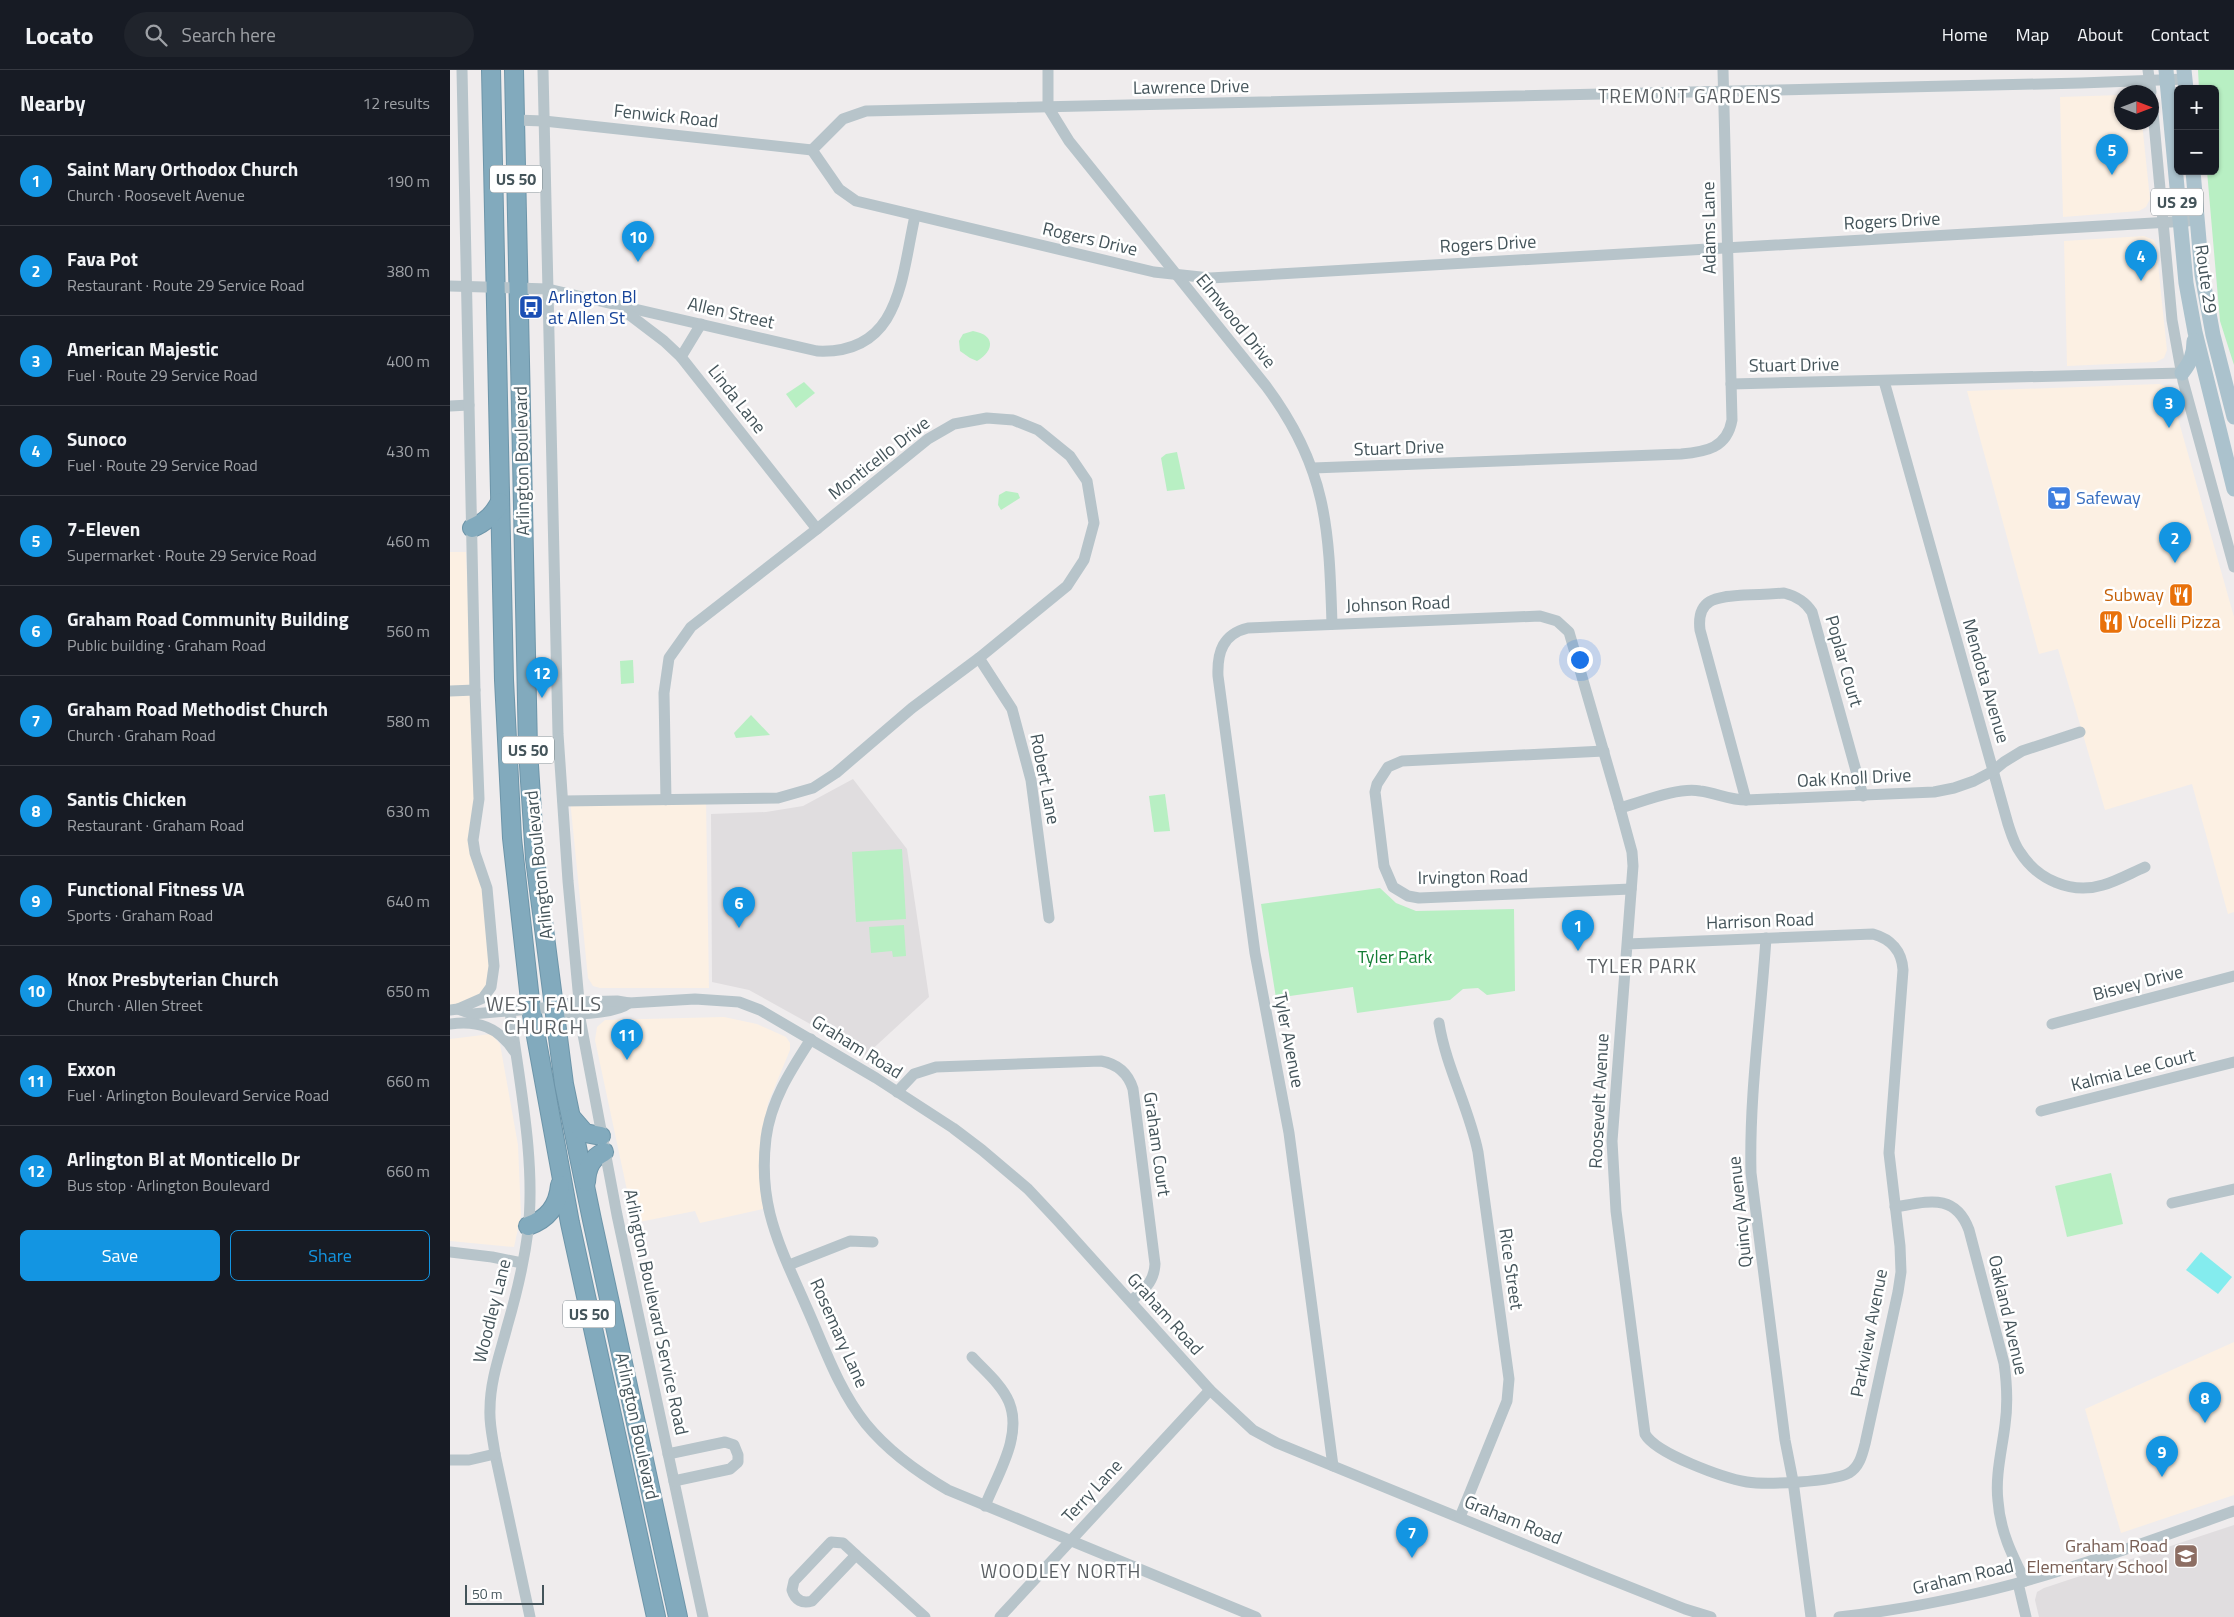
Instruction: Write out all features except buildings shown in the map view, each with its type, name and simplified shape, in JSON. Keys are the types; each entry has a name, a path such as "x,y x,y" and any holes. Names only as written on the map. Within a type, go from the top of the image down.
{"highway":[{"name":"Arlington Boulevard","path":"491,70 501,549 507,751 512,838 531,1009 560,1172 656,1617"},
{"name":"Arlington Boulevard","path":"514,70 528,750 535,859 564,1084 678,1617"},
{"path":"472,528 483,523 493,515 500,502"},
{"path":"472,528 487,534 501,549"},
{"path":"571,1118 585,1133 603,1144 590,1163 586,1190"},
{"path":"528,1226 546,1217 556,1205 559,1195 560,1172"}],"main road":[{"name":"Route 29","path":"2167,75 2186,283 2195,332 2230,464 2234,489"},
{"name":"Route 29","path":"2193,175 2202,275 2213,334 2234,417"},
{"path":"2182,373 2189,364 2194,352 2195,332"}],"street":[{"path":"454,1010 483,998 491,987 494,966 487,888 475,853 473,840 479,800 474,690 470,405 462,70"},
{"name":"Arlington Boulevard Service Road","path":"543,70 556,673 562,801 579,1007 603,1144 704,1617"},
{"path":"1048,70 1048,107"},
{"name":"Adams Lane","path":"1723,70 1731,384"},
{"name":"Lawrence Drive","path":"812,150 842,119 858,112 2150,81 2167,75 2185,79"},
{"name":"Elmwood Drive","path":"1048,107 1070,141 1281,406 1295,429 1313,468 1328,527 1332,624"},
{"name":"Fenwick Road","path":"515,120 544,121 812,150"},
{"path":"2155,130 2172,320 2182,373 2234,567"},
{"name":"Rogers Drive","path":"812,150 839,189 856,201 1154,272 1177,276 1210,278 2197,220"},
{"name":"Allen Street","path":"450,286 548,289 817,351 832,352 854,347 878,332 893,310 915,216"},
{"name":"Linda Lane","path":"617,305 664,341 681,357 817,529"},
{"path":"681,357 701,324"},
{"name":"Stuart Drive","path":"1313,468 1702,453 1720,445 1730,427 1731,384 2182,373"},
{"name":"Mendota Avenue","path":"1884,381 2016,845 2031,867 2040,875 2062,885 2091,888 2104,885 2145,867"},
{"path":"450,406 470,405"},
{"name":"Monticello Drive","path":"562,801 666,800 778,798 813,788 836,772 912,708 979,658 1067,586 1084,560 1094,523 1087,481 1070,456 1038,430 1013,420 987,418 954,424 928,439 817,529 690,627 670,658 664,693 666,800"},
{"path":"2208,470 2230,464"},
{"name":"Poplar Court","path":"1746,800 1700,630 1700,617 1706,604 1717,597 1784,593 1794,595 1802,600 1812,612 1863,796"},
{"name":"Johnson Road","path":"1240,630 1332,624 1540,616 1557,621"},
{"name":"Roosevelt Avenue","path":"1557,621 1569,632 1573,640 1632,852 1633,866 1612,1141 1612,1174 1646,1434 1648,1440 1663,1451 1725,1476 1749,1482 1793,1482"},
{"name":"Tyler Avenue","path":"1240,630 1223,644 1218,660 1218,676 1255,954 1289,1133 1333,1466"},
{"name":"Robert Lane","path":"979,658 1012,709 1031,780 1050,918"},
{"path":"450,691 474,690"},
{"name":"Oak Knoll Drive","path":"1620,808 1679,791 1692,790 1734,800 1863,796 1940,791 1974,781 1994,772 2004,762 2022,751 2080,732"},
{"name":"Irvington Road","path":"1604,751 1435,758 1395,763 1381,775 1375,792 1384,866 1393,887 1408,896 1419,898 1631,889"},
{"name":"Harrison Road","path":"1627,944 1873,934 1883,937 1892,944"},
{"name":"Quincy Avenue","path":"1766,938 1753,1110 1751,1173 1784,1430 1793,1482"},
{"name":"Parkview Avenue","path":"1793,1482 1844,1475 1850,1472 1861,1459 1898,1292 1900,1254 1889,1153 1903,970 1900,956 1892,944"},
{"name":"Bisvey Drive","path":"2052,1024 2234,976"},
{"name":"Graham Road","path":"454,1010 472,1014 554,1007 569,1002 579,1007 621,1009 629,1003 695,999 739,1002 775,1017 953,1128 1028,1189 1210,1390 1253,1430 1277,1443 1333,1466 1685,1609 1711,1617"},
{"name":"Woodley Lane","path":"510,1011 529,1169 528,1226 516,1299 492,1387 490,1427 530,1617"},
{"path":"455,1024 472,1014"},
{"name":"Rice Street","path":"1439,1023 1445,1052 1467,1110 1478,1152 1509,1388 1507,1401 1460,1517"},
{"path":"455,1024 487,1026 504,1036 515,1052"},
{"name":"Rosemary Lane","path":"811,1039 786,1077 779,1093 766,1137 766,1186 770,1212 789,1265 840,1383 866,1424 887,1448 907,1465 948,1490 1256,1617"},
{"path":"897,1092 904,1082 914,1074 936,1067 1101,1062 1121,1070 1129,1060"},
{"name":"Kalmia Lee Court","path":"2041,1111 2234,1062"},
{"name":"Graham Court","path":"1121,1070 1131,1082 1133,1089 1155,1264 1155,1274 1150,1284 1131,1302"},
{"path":"2172,1202 2234,1189"},
{"name":"Oakland Avenue","path":"1895,1207 1931,1202 1948,1204 1962,1215 1969,1230 2004,1364 2007,1385 2005,1424 1998,1481 1999,1516 2021,1582 2026,1617"},
{"path":"789,1265 850,1241 873,1242"},
{"path":"450,1252 522,1263"},
{"path":"972,1357 1005,1396 1011,1410 1013,1423 1009,1446 984,1506"},
{"name":"Terry Lane","path":"1000,1617 1210,1390"},
{"path":"668,1454 725,1442 734,1445 738,1455 738,1462 730,1469 674,1480"},
{"path":"450,1460 470,1460 496,1454"},
{"path":"1793,1482 1811,1617"},
{"name":"Graham Road","path":"1839,1617 1923,1604 2021,1582 2123,1550 2234,1511"},
{"path":"856,1555 812,1601 802,1602 793,1595 792,1586 794,1581 825,1546 831,1542 843,1543 925,1617"}],"shaded area":[{"path":"2114,95 2114,130 2143,130 2150,199 2146,207 2139,211 2063,217 2060,97"},
{"path":"2144,236 2154,240 2156,245 2167,350 2164,358 2156,362 2067,366 2064,241"},
{"path":"2159,384 2170,390 2234,617 2234,912 2228,914 2192,784 2105,810 2058,649 2039,654 1967,391"},
{"path":"450,552 466,552 476,793 470,832 482,885 493,1002 450,1005"},
{"path":"853,779 907,849 929,997 866,1055 749,990 712,982 711,814 766,812 803,806"},
{"path":"706,799 709,988 600,988 593,986 588,978 570,800"},
{"path":"724,1017 757,1024 786,1037 790,1043 790,1050 768,1103 759,1158 763,1209 700,1223 695,1211 634,1223 595,1040 597,1027 605,1020"},
{"path":"491,1034 500,1044 518,1145 521,1215 514,1247 450,1241 450,1039"},
{"path":"2234,1342 2234,1495 2121,1533 2085,1409"},
{"name":"Graham Road Elementary School","path":"2234,1525 2234,1617 2039,1617 2035,1600 2037,1592 2044,1588"}],"green space":[{"path":"2198,70 2234,70 2234,365 2220,321 2207,175 2219,175 2219,85 2199,85"},
{"path":"973,331 985,336 989,339 990,343 987,352 977,361 960,351 959,341 963,334"},
{"path":"804,382 815,393 796,408 786,394"},
{"path":"1177,452 1185,489 1167,491 1161,458 1166,454"},
{"path":"1006,491 1018,493 1020,498 1001,510 998,505 999,495"},
{"path":"633,660 634,683 621,684 620,661"},
{"path":"751,715 770,735 736,738 734,733"},
{"path":"1165,794 1170,831 1154,832 1149,796"},
{"path":"902,849 906,919 856,922 852,852"},
{"name":"Tyler Park","path":"1380,888 1396,903 1416,911 1514,909 1515,991 1487,995 1478,988 1463,989 1450,1000 1357,1013 1353,987 1276,998 1261,904"},
{"path":"904,925 906,956 893,957 892,951 871,953 869,927"},
{"path":"2111,1173 2123,1224 2067,1237 2055,1186"}],"water":[{"path":"2201,1252 2232,1277 2218,1294 2186,1270"}],"place":[{"name":"7-Eleven","path":"2112,175"},
{"name":"Knox Presbyterian Church","path":"638,262"},
{"name":"Sunoco","path":"2141,281"},
{"name":"Arlington Bl at Allen St","path":"531,307"},
{"name":"American Majestic","path":"2169,428"},
{"name":"Safeway","path":"2059,498"},
{"name":"Fava Pot","path":"2175,563"},
{"name":"Subway","path":"2181,595"},
{"name":"Vocelli Pizza","path":"2111,622"},
{"name":"Arlington Bl at Monticello Dr","path":"542,698"},
{"name":"Graham Road Community Building","path":"739,928"},
{"name":"Saint Mary Orthodox Church","path":"1578,951"},
{"name":"Exxon","path":"627,1060"},
{"name":"Santis Chicken","path":"2205,1423"},
{"name":"Functional Fitness VA","path":"2162,1477"},
{"name":"Graham Road Elementary School","path":"2186,1556"},
{"name":"Graham Road Methodist Church","path":"1412,1558"}],"district":[{"name":"TREMONT GARDENS","path":"1690,96"},
{"name":"TYLER PARK","path":"1642,966"},
{"name":"WEST FALLS CHURCH","path":"544,1016"},
{"name":"WOODLEY NORTH","path":"1061,1571"}]}
